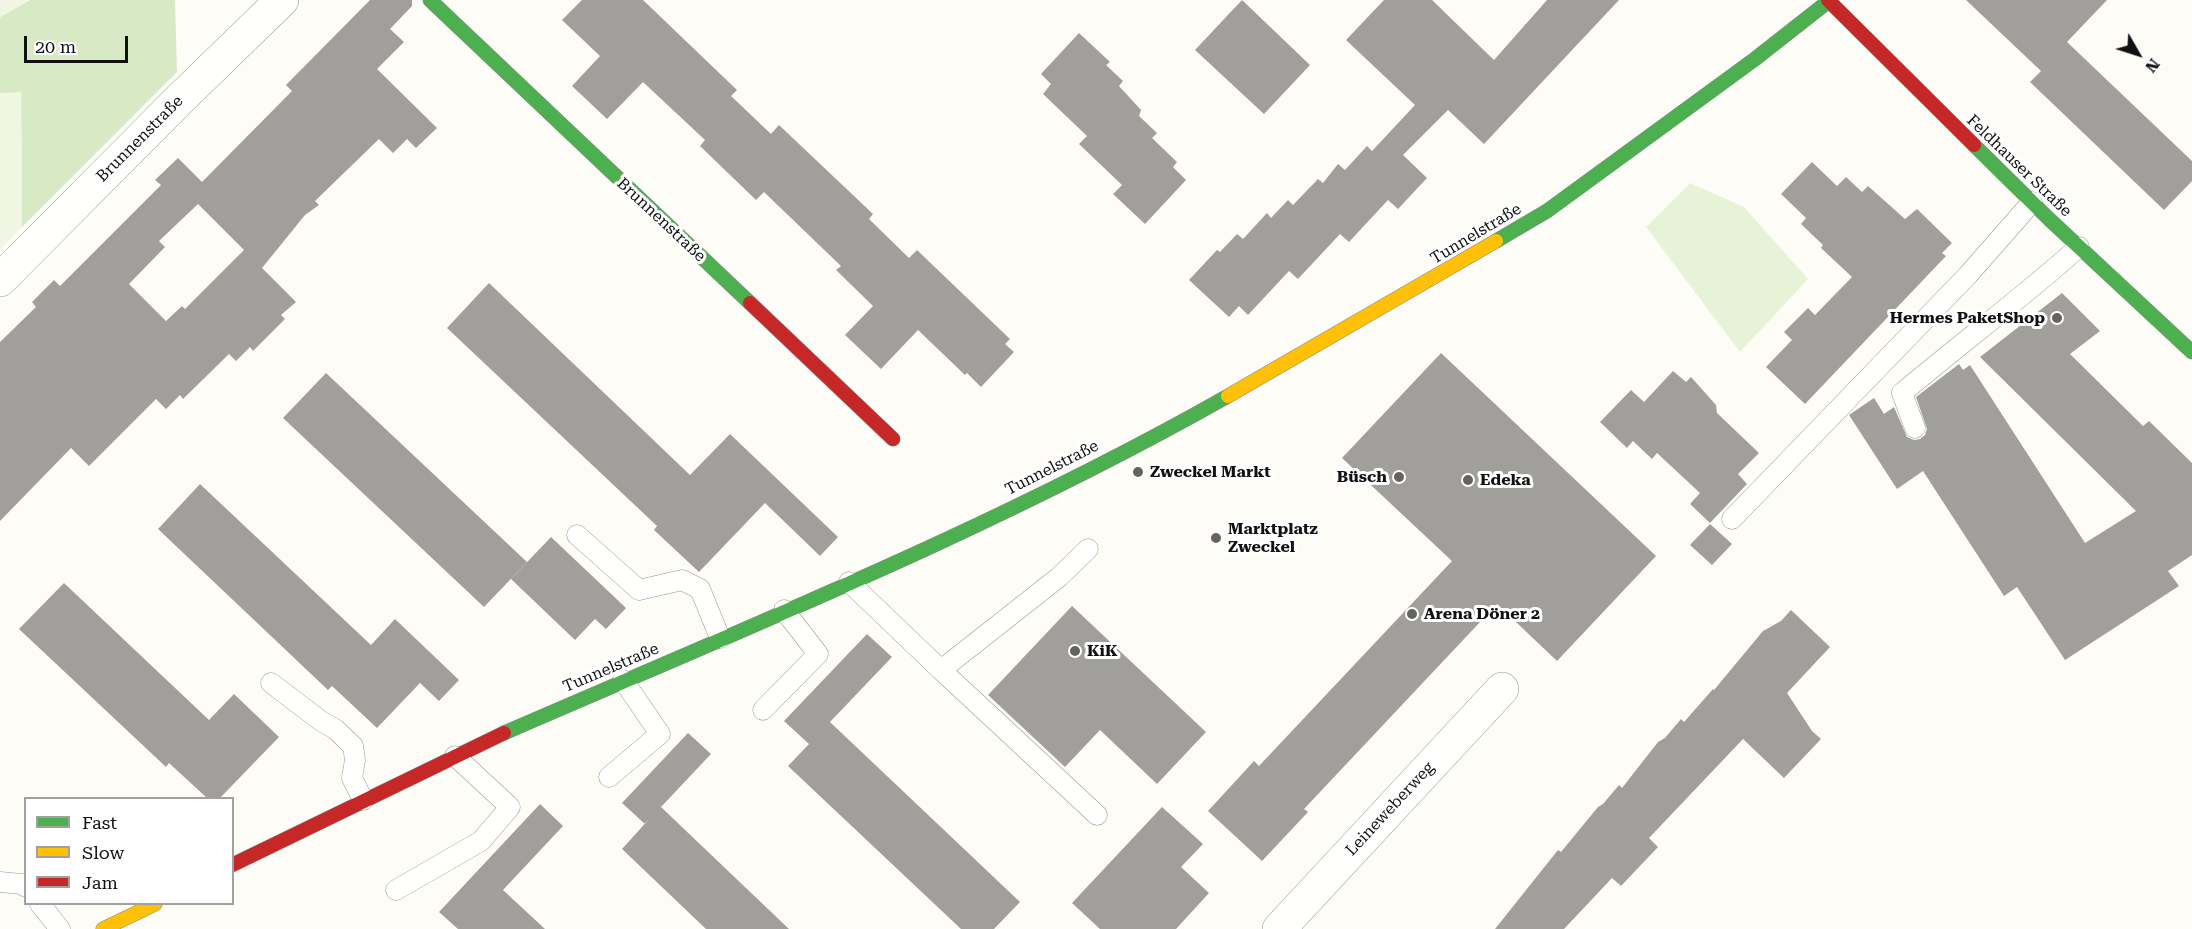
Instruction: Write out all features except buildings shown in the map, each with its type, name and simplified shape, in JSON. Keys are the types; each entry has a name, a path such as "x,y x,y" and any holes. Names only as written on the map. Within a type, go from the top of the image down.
{"street":[{"name":"Brunnenstraße","path":"0,280 178,100 282,0"},
{"name":"Brunnenstraße","path":"430,0 893,439"},
{"name":"Feldhauser Straße","path":"1829,0 1884,58 2079,247 2192,352"},
{"name":"Tunnelstraße","path":"234,864 564,705 849,582 1034,498 1208,407 1417,288 1546,211 1755,59 1829,0"},
{"name":"Leineweberweg","path":"1279,929 1502,688"},
{"path":"103,929 151,905"}],"lane":[{"path":"1732,519 1968,275 2032,201"},
{"path":"1915,428 1902,393 1962,342 2036,285 2079,247"},
{"path":"577,535 639,590 682,580 700,589 720,638"},
{"path":"941,670 1059,577 1088,549"},
{"path":"849,582 1097,815"},
{"path":"763,711 818,654 784,610"},
{"path":"609,777 660,734 623,680"},
{"path":"271,683 335,729 352,746 355,760 352,778 363,800"},
{"path":"396,890 481,841 510,807 455,756"},
{"path":"0,882 24,886"},
{"path":"42,905 60,929"}],"green space":[{"path":"0,0 30,0 0,17"},
{"path":"30,0 175,0 177,72 22,227 21,93 0,93 0,17"},
{"path":"21,92 22,227 0,250 0,93"},
{"path":"1690,183 1744,207 1808,279 1740,352 1646,227"}],"traffic: fast":[{"path":"430,0 750,303"},
{"path":"1496,241 1547,211 1755,59 1830,0"},
{"path":"1974,145 2049,219 2192,352"},
{"path":"504,733 871,574 962,532 1141,444 1228,396"}],"traffic: slow":[{"path":"1228,396 1496,241"},
{"path":"103,929 153,905"}],"traffic: jam":[{"path":"1828,0 1974,145"},
{"path":"750,303 893,439"},
{"path":"234,864 504,733"}],"place":[{"name":"Hermes PaketShop","path":"2057,318"},
{"name":"Zweckel Markt","path":"1138,472"},
{"name":"Büsch","path":"1399,477"},
{"name":"Edeka","path":"1468,480"},
{"name":"Marktplatz Zweckel","path":"1216,538"},
{"name":"Arena Döner 2","path":"1412,614"},
{"name":"KiK","path":"1075,651"}]}
